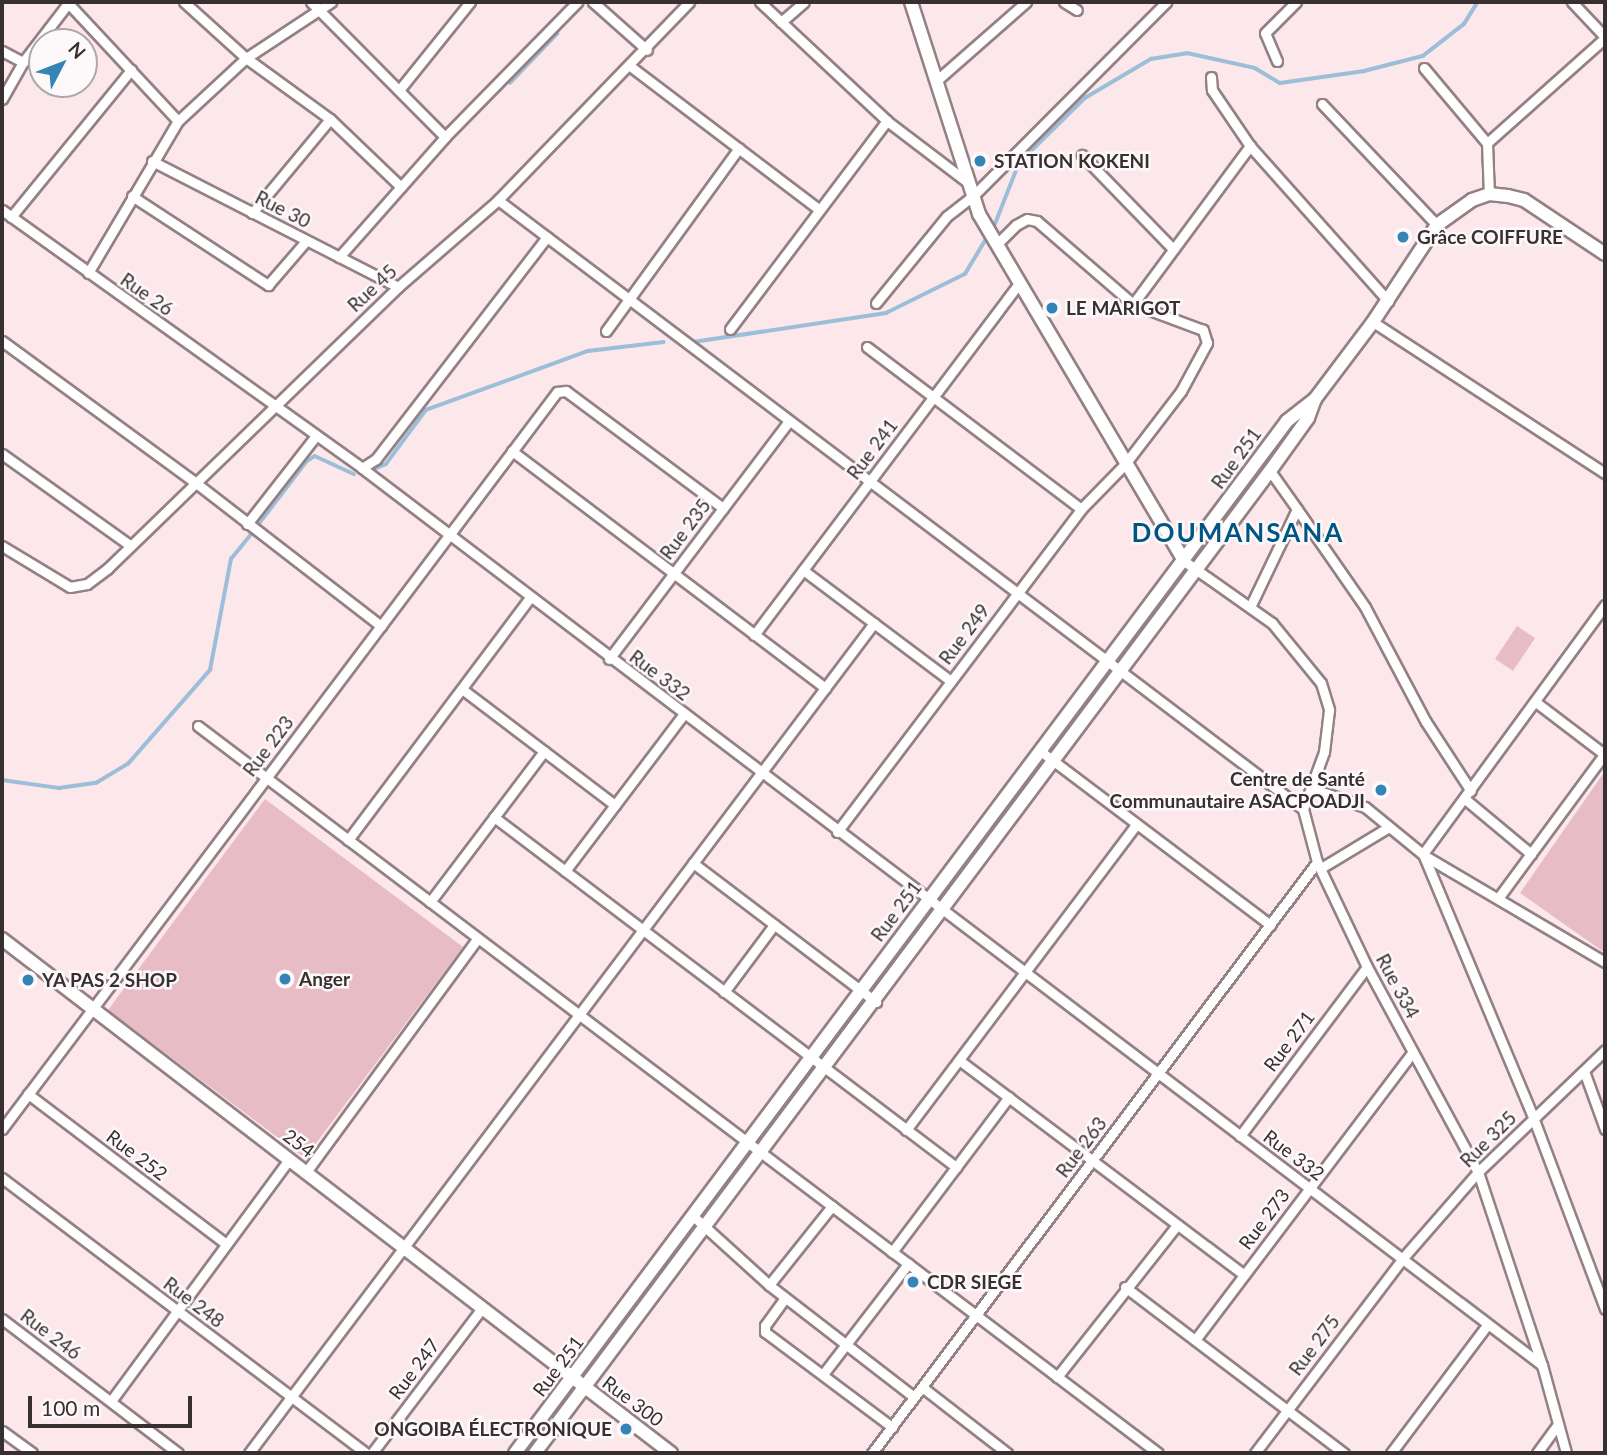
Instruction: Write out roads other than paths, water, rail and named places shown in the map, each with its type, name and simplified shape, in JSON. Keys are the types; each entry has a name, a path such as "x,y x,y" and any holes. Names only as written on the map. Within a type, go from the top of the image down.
{"main road":[{"path":"911,2 966,181 996,245 1184,561"},
{"path":"1489,194 1524,200 1603,249"},
{"name":"Rue 251","path":"515,1453 1287,421 1315,399 1373,322 1437,225 1456,209 1489,194"},
{"name":"Rue 251","path":"535,1453 876,1002 1270,471 1308,418 1315,399"},
{"name":"254","path":"4,945 405,1246 573,1378"},
{"name":"Rue 300","path":"573,1378 671,1453"}],"street":[{"path":"2,99 23,62 69,2 178,121"},
{"path":"184,2 246,58 330,119 401,187"},
{"path":"311,2 445,137"},
{"path":"88,273 178,121 246,58 331,2"},
{"path":"400,89 470,2"},
{"path":"339,257 445,137 577,2"},
{"path":"593,2 647,50"},
{"name":"Rue 45","path":"2,546 70,587 87,584 131,546 398,288 498,200 647,50 689,2"},
{"path":"760,2 887,121 966,181"},
{"path":"781,22 804,2"},
{"path":"936,81 1026,2"},
{"path":"1064,2 1077,10"},
{"path":"876,303 936,227 973,196 1166,2"},
{"path":"1277,61 1265,33 1296,2"},
{"path":"1487,143 1605,37 1572,2"},
{"path":"2,51 23,62"},
{"path":"630,66 820,210"},
{"path":"1424,68 1487,143 1489,194"},
{"path":"11,217 131,71"},
{"path":"1211,77 1212,90 1250,146 1388,301"},
{"path":"1322,104 1437,225"},
{"path":"252,213 330,119"},
{"path":"730,329 887,121"},
{"path":"996,245 1016,225 1027,219 1037,221 1133,304 1250,146"},
{"path":"606,331 626,297 739,148"},
{"path":"1082,155 1173,249"},
{"name":"Rue 30","path":"152,161 398,288"},
{"path":"132,196 268,285 306,240"},
{"path":"498,200 1303,810 1324,752 1329,710 1321,683 1272,623 1251,605 1195,571 1184,561"},
{"name":"Rue 26","path":"2,210 274,405"},
{"path":"362,468 376,459 547,237"},
{"name":"Rue 241","path":"754,635 1018,285"},
{"name":"Rue 249","path":"837,832 1080,509 1125,464 1181,391 1207,343 1203,330 1133,304"},
{"path":"1373,322 1605,473"},
{"path":"2,341 197,483 381,626"},
{"path":"866,347 1080,509"},
{"name":"Rue 223","path":"2,1129 557,392 566,391 723,508"},
{"name":"Rue 332","path":"274,405 362,468 448,537 1542,1365"},
{"name":"Rue 235","path":"609,659 789,421"},
{"path":"247,524 315,436"},
{"path":"512,452 825,688"},
{"path":"2,454 131,546"},
{"path":"1270,471 1365,607 1468,795 1531,854"},
{"path":"1251,605 1297,509"},
{"path":"803,570 951,681"},
{"path":"348,840 530,599"},
{"path":"1423,855 1605,607"},
{"path":"249,1453 874,623"},
{"path":"462,689 615,805"},
{"path":"1499,897 1605,753 1537,703"},
{"path":"565,871 683,715"},
{"path":"198,726 1158,1453"},
{"path":"1039,750 1270,925"},
{"path":"430,902 544,751"},
{"path":"1311,788 1365,807 1423,855 1499,897 1605,962"},
{"name":"Rue 334","path":"1303,810 1319,865 1367,967 1478,1172 1542,1365 1566,1453"},
{"path":"494,817 724,992 811,1054 956,1167"},
{"path":"906,1130 1137,824"},
{"path":"1319,865 1389,827"},
{"path":"1423,855 1533,1118 1605,1305"},
{"path":"693,863 876,1002"},
{"name":"Rue 263","path":"872,1453 1270,925 1319,865"},
{"path":"724,992 774,925"},
{"path":"306,1172 478,939"},
{"name":"Rue 271","path":"1240,1136 1367,967"},
{"name":"Rue 325","path":"1402,1259 1478,1172 1605,1050"},
{"name":"Rue 273","path":"1195,1340 1413,1052"},
{"path":"959,1060 1244,1275"},
{"path":"1584,1070 1605,1129"},
{"name":"Rue 252","path":"28,1094 226,1244"},
{"path":"892,1252 1009,1097"},
{"path":"111,1401 289,1160"},
{"name":"Rue 248","path":"2,1178 365,1453"},
{"path":"769,1285 832,1206"},
{"path":"693,1216 769,1285 914,1397"},
{"path":"1057,1377 1125,1287 1177,1225"},
{"name":"Rue 275","path":"1255,1453 1402,1259"},
{"path":"824,1373 908,1264"},
{"path":"1125,1287 1344,1453"},
{"path":"785,1298 765,1332 824,1373 892,1427"},
{"name":"Rue 247","path":"372,1453 483,1307"},
{"name":"Rue 246","path":"2,1319 178,1453"},
{"path":"1391,1453 1488,1324"},
{"path":"922,1387 1007,1453"},
{"path":"1536,1453 1558,1424"},
{"path":"2,1431 32,1453"}],"waterway":[{"path":"995,224 1019,163 1085,98 1151,59 1187,53 1255,68 1280,83 1364,71 1423,56 1464,24 1478,2"},
{"path":"510,83 557,34"},
{"path":"693,342 886,313 965,274 986,239"},
{"path":"372,470 386,464 426,410 588,351 663,342"},
{"path":"258,525 307,461 315,456 354,474"},
{"path":"2,780 59,788 96,783 128,764 210,670 231,559 251,534"}],"place":[{"name":"STATION KOKENI","path":"980,161"},
{"name":"Grâce COIFFURE","path":"1403,237"},
{"name":"LE MARIGOT","path":"1052,308"},
{"name":"Centre de Santé Communautaire ASACPOADJI","path":"1381,790"},
{"name":"Anger","path":"285,979"},
{"name":"YA PAS 2 SHOP","path":"28,980"},
{"name":"CDR SIEGE","path":"913,1282"},
{"name":"ONGOIBA ÉLECTRONIQUE","path":"626,1429"}],"district":[{"name":"DOUMANSANA","path":"1238,533"}]}
